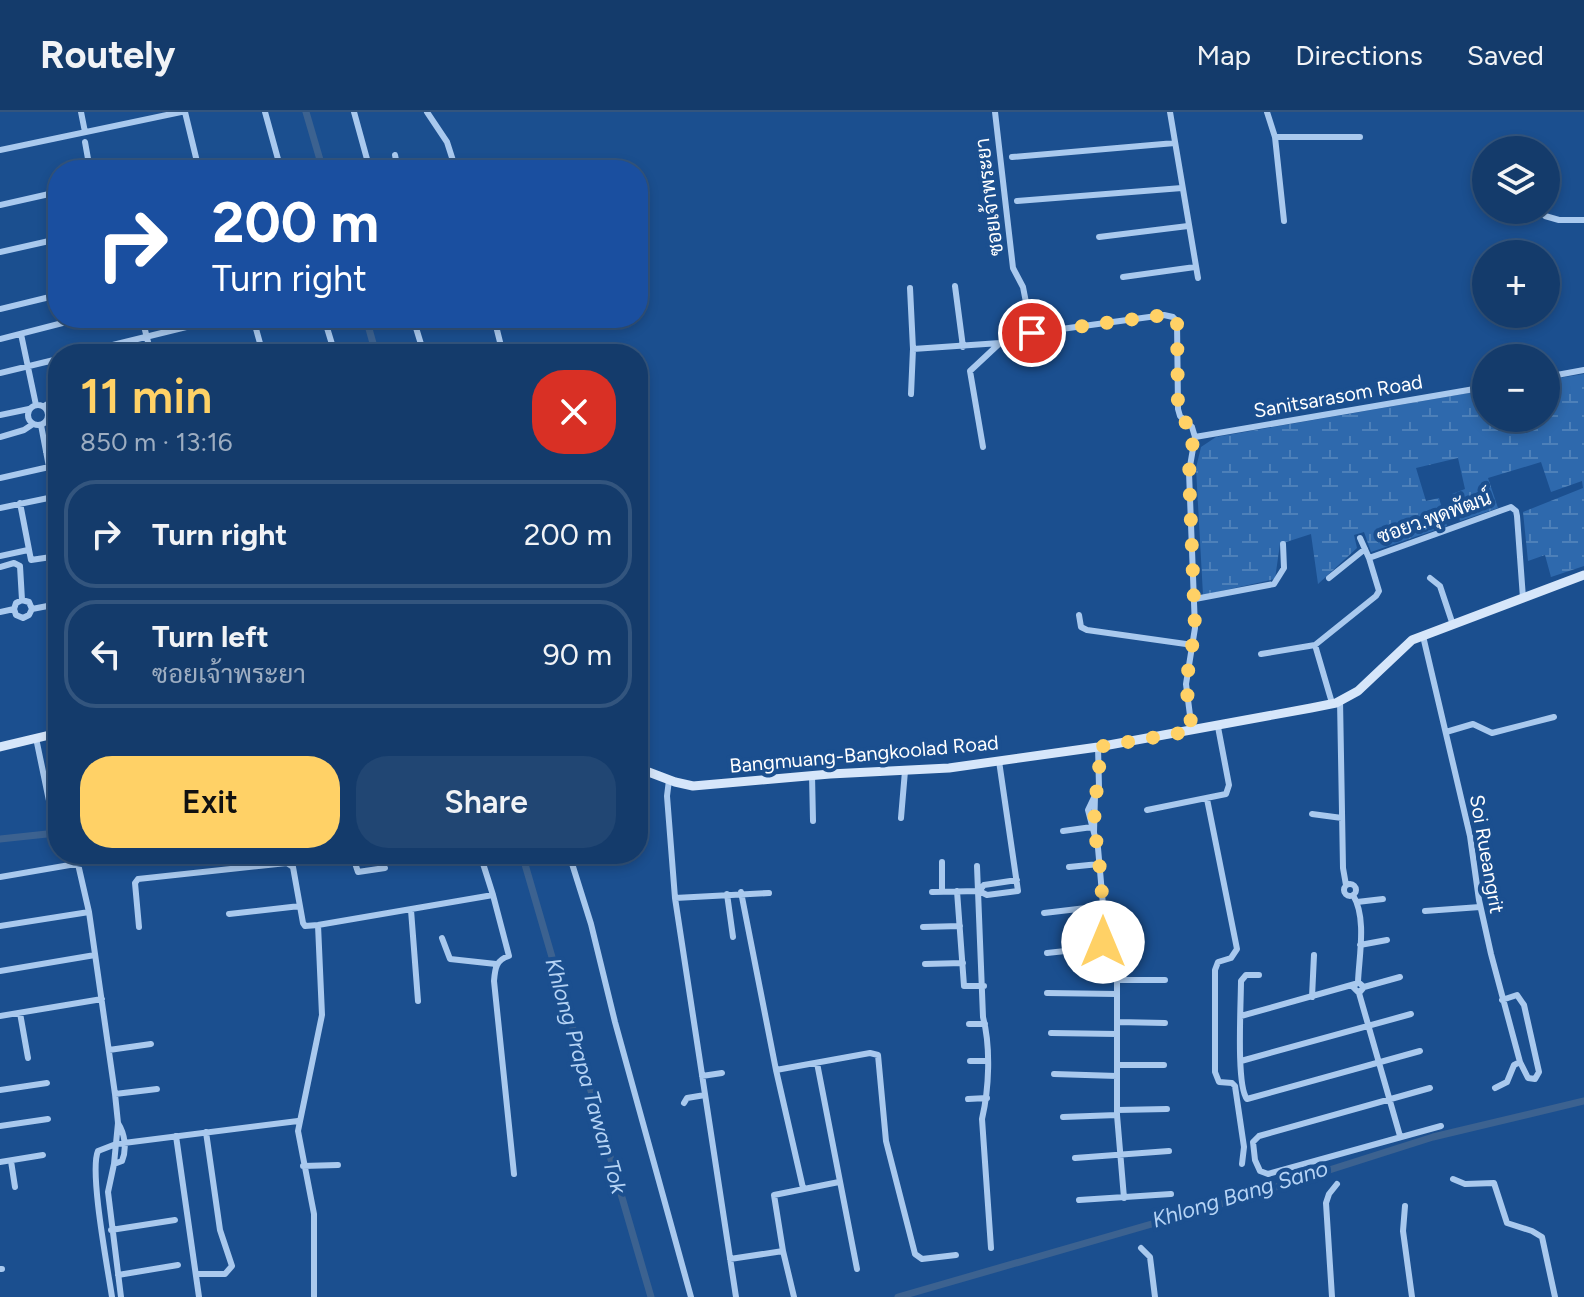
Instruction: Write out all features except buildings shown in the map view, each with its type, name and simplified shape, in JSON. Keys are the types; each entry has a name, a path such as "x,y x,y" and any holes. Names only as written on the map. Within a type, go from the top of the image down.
{"street":[{"path":"81,112 85,132"},
{"path":"0,150 183,112 196,160"},
{"path":"265,112 278,160"},
{"path":"354,112 367,160"},
{"path":"427,112 447,142 453,160"},
{"name":"ซอยเจ้าพระยา","path":"995,112 1013,268 1023,287 1032,333"},
{"path":"1170,112 1198,278"},
{"path":"1267,112 1275,137 1284,221"},
{"path":"1275,137 1360,137"},
{"path":"85,142 88,160"},
{"path":"1012,157 1175,143"},
{"path":"395,155 396,160"},
{"path":"1017,201 1182,188"},
{"path":"0,205 48,194"},
{"path":"1560,220 1584,220"},
{"path":"1099,237 1188,226"},
{"path":"0,252 48,241"},
{"path":"1123,277 1195,267"},
{"path":"955,286 963,347"},
{"path":"910,288 913,349 911,394"},
{"path":"0,309 48,297"},
{"path":"913,349 1000,343 1032,333 1164,315 1177,321 1178,409 1180,416 1192,427 1195,437 1189,472 1195,599 1193,645 1186,684 1192,731"},
{"path":"0,339 48,327"},
{"path":"144,328 148,344"},
{"path":"115,344 180,328"},
{"path":"0,437 47,421 39,408 21,334"},
{"path":"983,447 970,371 1000,343"},
{"path":"0,373 48,361"},
{"path":"1560,374 1584,370"},
{"name":"Sanitsarasom Road","path":"1195,437 1472,389"},
{"path":"48,403 28,417 37,424 48,462"},
{"path":"0,415 48,408"},
{"path":"0,478 48,467"},
{"path":"0,508 48,498"},
{"path":"20,503 28,550 33,561 48,558"},
{"name":"ซอยว.พุดพัฒน์","path":"1369,558 1511,507 1517,516 1523,598"},
{"path":"1261,654 1315,645 1376,596 1379,591 1360,538"},
{"path":"1195,599 1274,584 1284,568 1283,544"},
{"path":"1329,578 1365,549"},
{"path":"0,556 28,550"},
{"path":"0,567 14,563 20,566 22,600"},
{"name":"Bangmuang-Bangkoolad Road","path":"648,772 693,786 812,775 905,771 999,761 1218,727 1336,702 1358,691 1412,640 1584,575"},
{"path":"1430,578 1440,586 1453,625"},
{"path":"22,600 29,602 32,609 23,618 16,615 14,609 16,603 22,600"},
{"path":"32,609 48,606"},
{"path":"0,612 14,609"},
{"path":"1079,615 1081,627 1087,630 1193,645"},
{"name":"Soi Rueangrit","path":"1423,636 1472,844 1480,907 1502,1000 1520,1062 1526,1075 1531,1080 1535,1079 1539,1072 1524,1005 1517,995 1502,1000"},
{"path":"1315,645 1336,702 1343,868 1346,885 1354,885 1356,891 1359,986 1400,1136"},
{"path":"1446,732 1473,724 1492,733 1554,717"},
{"path":"1147,810 1226,794 1229,785 1218,727"},
{"path":"0,747 48,735"},
{"path":"36,738 48,796"},
{"path":"1098,747 1100,781 1088,810 1099,864 1106,939 1102,947"},
{"path":"932,892 979,891 987,895 1018,891 999,761"},
{"path":"901,818 905,771"},
{"path":"812,775 813,821"},
{"path":"669,780 667,796 675,898 736,1297"},
{"path":"1207,799 1237,949 1231,958 1218,962 1215,970 1215,1072 1219,1082 1235,1086 1244,1147 1242,1164"},
{"path":"1312,814 1342,818"},
{"path":"1063,831 1094,828"},
{"path":"942,862 942,892"},
{"path":"0,877 78,864 89,912 124,1158 114,1164 108,1192 121,1297"},
{"path":"139,927 135,883 138,879 278,864"},
{"path":"288,864 293,867 303,925 493,895"},
{"path":"355,864 358,872 385,868"},
{"path":"483,864 509,956 501,958 496,964 494,981 514,1174"},
{"path":"572,864 691,1297"},
{"path":"1069,867 1099,864"},
{"path":"977,866 987,1061 987,1098 982,1119 991,1248"},
{"path":"979,891 984,885 1017,880"},
{"path":"957,891 964,986 984,986"},
{"path":"675,898 741,892 769,893"},
{"path":"741,892 803,1188"},
{"path":"727,894 733,937"},
{"path":"1355,899 1383,899"},
{"path":"229,914 300,906"},
{"path":"1044,913 1103,906"},
{"path":"1425,911 1480,907"},
{"path":"411,910 418,1001"},
{"path":"0,926 89,912"},
{"path":"315,1297 314,1214 298,1138 298,1121 322,1015 318,925"},
{"path":"923,927 960,926"},
{"path":"442,938 450,959 496,964"},
{"path":"1106,939 1115,942 1117,1113 1124,1198"},
{"path":"1360,945 1387,940"},
{"path":"1102,947 1107,952 1113,951"},
{"path":"1047,953 1102,947"},
{"path":"0,971 95,955"},
{"path":"1312,997 1314,955"},
{"path":"925,964 963,963"},
{"path":"1259,975 1246,975 1242,979 1241,1061 1243,1094 1247,1099 1420,1051"},
{"path":"1241,1016 1400,977"},
{"path":"1117,980 1165,980"},
{"path":"1047,993 1117,994"},
{"path":"0,1016 102,999"},
{"path":"20,1013 28,1058"},
{"path":"1241,1061 1411,1014"},
{"path":"1117,1022 1165,1023"},
{"path":"969,1024 985,1024"},
{"path":"1051,1033 1117,1034"},
{"path":"109,1050 151,1044"},
{"path":"776,1070 870,1053 878,1055 886,1141 915,1254 922,1259 956,1255"},
{"path":"970,1061 987,1061"},
{"path":"1495,1088 1507,1082 1514,1065 1520,1062"},
{"path":"817,1063 857,1269"},
{"path":"1117,1065 1164,1065"},
{"path":"702,1076 722,1073"},
{"path":"1054,1074 1117,1076"},
{"path":"0,1090 47,1083"},
{"path":"1430,1088 1259,1136 1253,1142 1255,1160 1260,1171 1268,1174 1441,1126"},
{"path":"115,1094 157,1089"},
{"path":"684,1103 685,1098 705,1095"},
{"path":"968,1099 987,1098"},
{"path":"1063,1117 1167,1109"},
{"path":"0,1126 48,1119"},
{"path":"112,1297 95,1159 101,1148 298,1121"},
{"path":"196,1274 225,1274 232,1266 220,1230 206,1132"},
{"path":"176,1136 199,1297"},
{"path":"1075,1158 1169,1151"},
{"path":"0,1162 43,1155"},
{"path":"11,1161 15,1187"},
{"path":"303,1166 338,1165"},
{"path":"1453,1179 1465,1184 1494,1183 1507,1223 1542,1237 1555,1297"},
{"path":"794,1297 774,1195 839,1182"},
{"path":"1332,1297 1326,1203 1337,1184"},
{"path":"1079,1200 1171,1194"},
{"path":"1405,1206 1403,1231 1412,1297"},
{"path":"111,1230 175,1220"},
{"path":"1141,1248 1150,1257 1155,1297"},
{"path":"730,1259 783,1251"},
{"path":"118,1275 178,1265"}],"green space":[{"path":"1584,374 1584,566 1551,577 1545,555 1528,561 1523,512 1583,488 1582,481 1551,492 1541,462 1488,478 1498,508 1460,521 1452,494 1465,489 1458,458 1416,468 1426,501 1439,498 1447,526 1371,552 1364,532 1354,535 1357,548 1318,584 1311,534 1280,544 1275,579 1203,595 1196,468 1201,447 1216,437 1472,392 1472,432 1560,432 1560,378"}],"waterway":[{"name":"Khlong Prapa Tawan Tok","path":"306,112 320,160"},
{"name":"Khlong Prapa Tawan Tok","path":"369,328 373,344"},
{"path":"0,839 47,834"},
{"name":"Khlong Prapa Tawan Tok","path":"525,864 651,1297"},
{"name":"Khlong Bang Sano","path":"898,1297 1235,1200 1433,1137 1584,1101"}],"route":[{"path":"1032,333 1164,315 1176,318 1178,409 1180,416 1192,427 1195,437 1189,472 1189,500 1195,628 1186,684 1192,731 1098,747 1100,781 1095,796 1094,832 1106,939 1103,942"}]}
